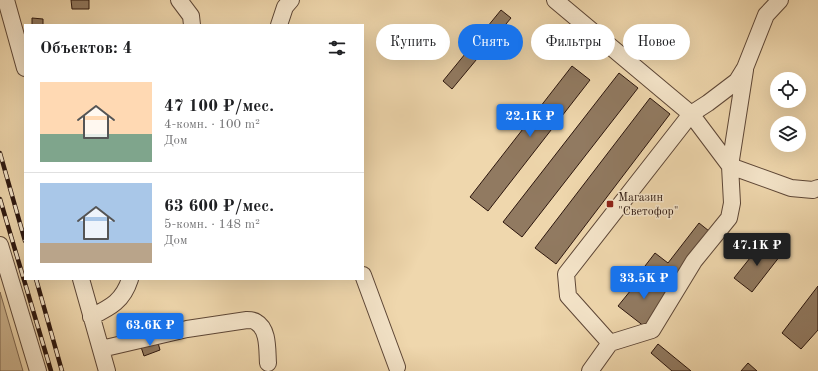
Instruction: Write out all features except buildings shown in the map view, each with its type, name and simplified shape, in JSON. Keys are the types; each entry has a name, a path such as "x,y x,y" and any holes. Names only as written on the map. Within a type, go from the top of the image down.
{"street":[{"path":"6,0 24,64"},
{"path":"179,0 191,16 192,24"},
{"path":"279,24 285,7 291,0"},
{"path":"555,0 691,114 730,166 791,188 813,190 818,188"},
{"path":"610,343 568,296 566,274 691,114 737,82 745,68 766,15 780,0"},
{"path":"590,371 610,343 652,330 694,261 729,218 732,203 730,166 745,68"},
{"path":"0,245 38,371"},
{"path":"364,278 397,367"},
{"path":"81,280 107,371"},
{"path":"91,317 118,301 125,291 130,280"},
{"path":"101,350 187,329 247,320 256,322 263,328 267,342 268,363"}],"shaded area":[{"path":"0,292 23,371 0,371"}],"railway":[{"path":"0,153 24,237"},
{"path":"0,199 24,280"},
{"path":"24,280 51,371"},
{"path":"36,280 62,371"}],"place":[{"name":"Магазин \"Светофор\"","path":"610,204"}]}
